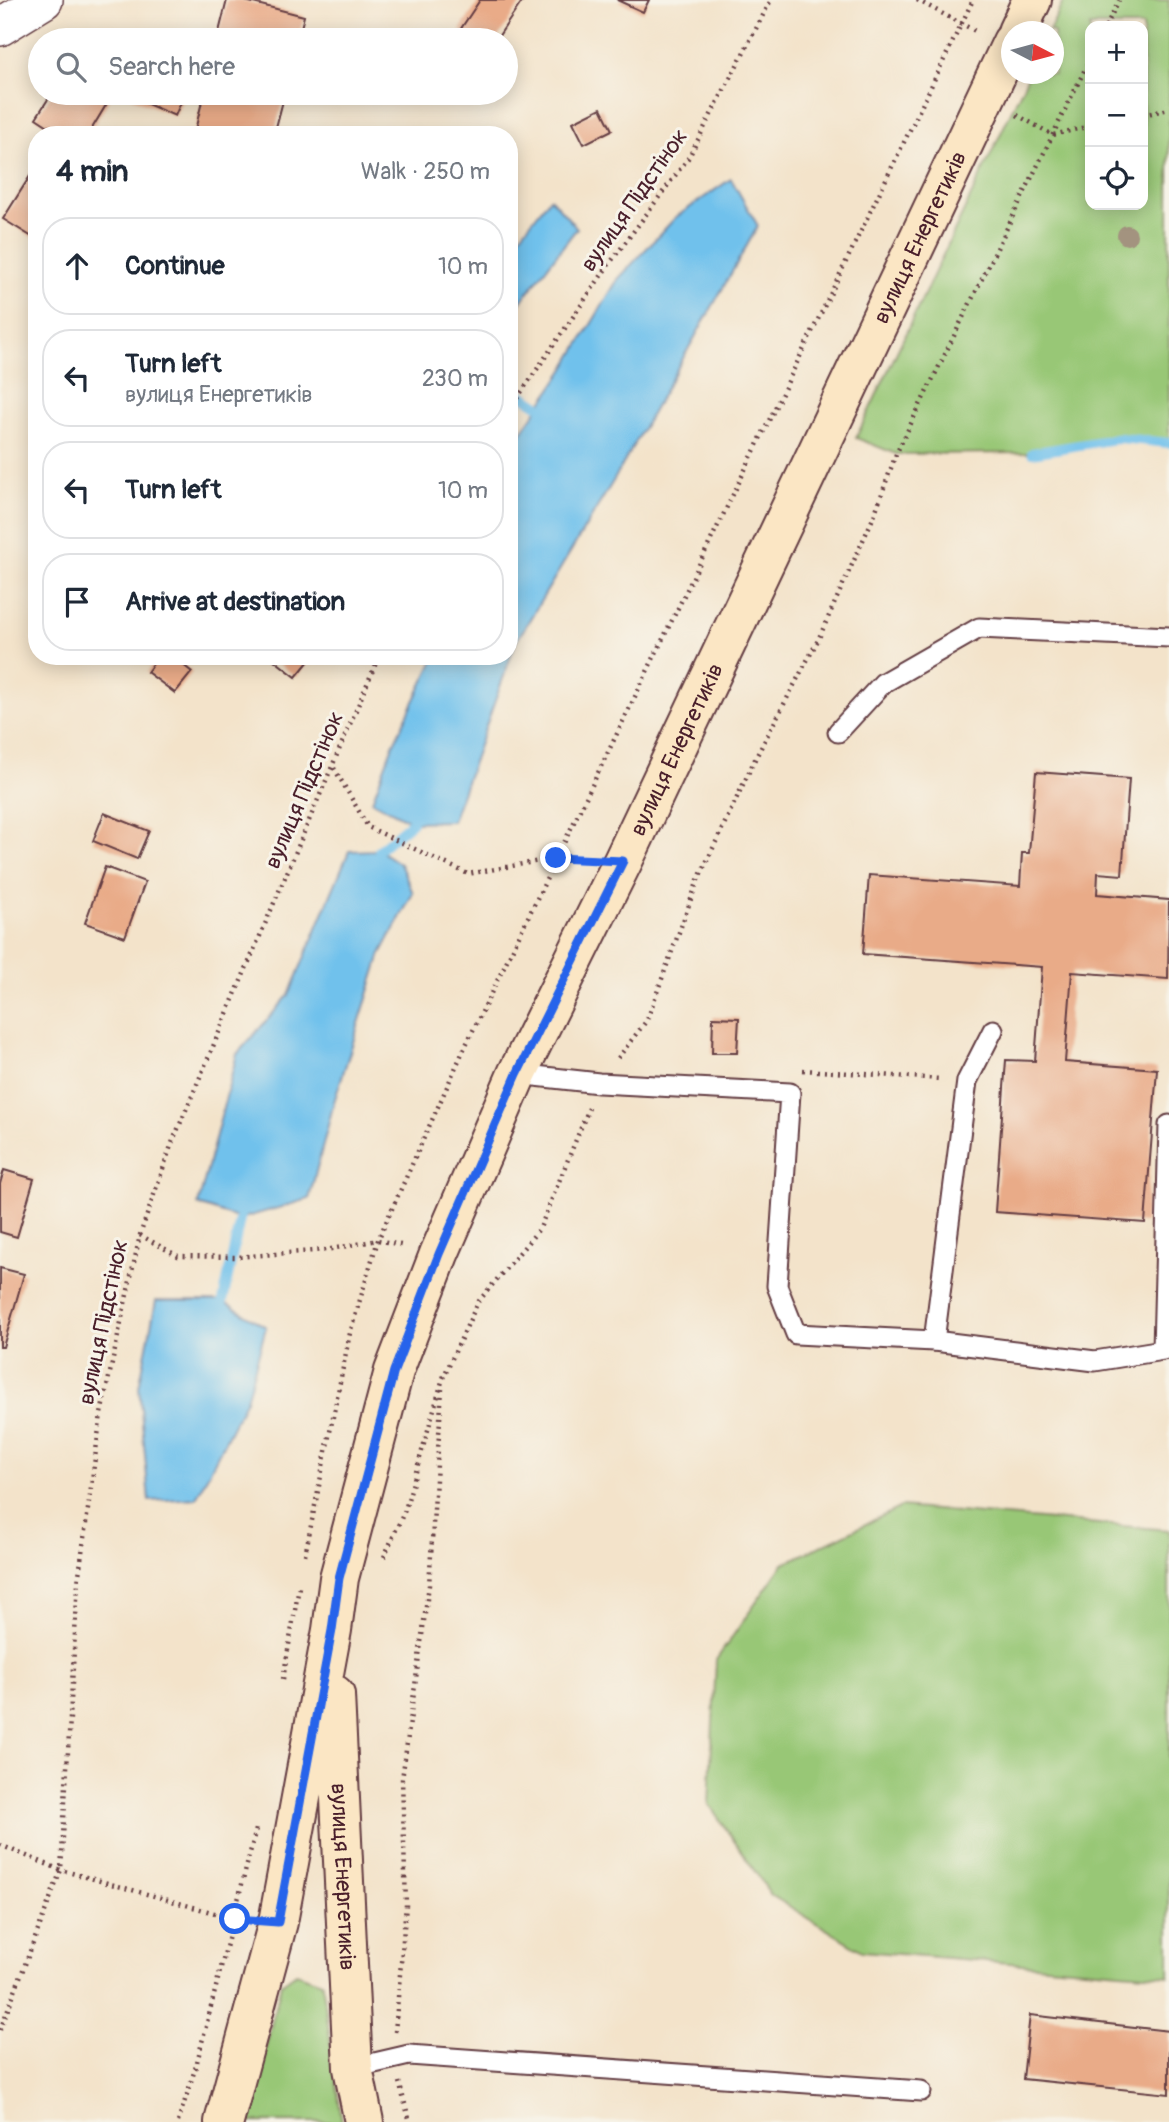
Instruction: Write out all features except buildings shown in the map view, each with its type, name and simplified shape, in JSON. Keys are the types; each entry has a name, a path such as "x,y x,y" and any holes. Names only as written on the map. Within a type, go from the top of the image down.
{"main road":[{"name":"вулиця Енергетиків","path":"1022,21 1032,0"},
{"name":"вулиця Енергетиків","path":"224,2122 278,1922 332,1630 339,1578 394,1371 439,1254 517,1074 623,861 1001,64"},
{"name":"вулиця Енергетиків","path":"332,1630 353,2068 364,2122"}],"street":[{"path":"0,27 44,0"}],"lane":[{"path":"838,732 883,683 979,628 1169,637"},
{"path":"934,1341 967,1081 993,1030"},
{"path":"517,1074 599,1083 790,1093 777,1286 796,1334 934,1341 1095,1361 1166,1349 1169,1125"},
{"path":"353,2068 409,2055 921,2091"}],"path":[{"name":"вулиця Підстінок","path":"518,397 610,263 689,158 771,0"},
{"path":"917,0 1001,36"},
{"path":"1108,21 1119,0"},
{"path":"296,1600 339,1578 379,1569 405,1510 443,1378 478,1302 540,1228 599,1083 647,1020 698,880 756,757 818,640 874,516 897,454 1085,69"},
{"path":"1148,114 1169,109"},
{"path":"1011,112 1053,135 1085,128"},
{"name":"вулиця Підстінок","path":"0,2029 61,1870 78,1582 100,1414 140,1235 172,1143 334,768 375,665"},
{"path":"334,768 368,827 467,874 556,858 623,861"},
{"path":"790,1093 791,1070 967,1081"},
{"path":"140,1235 178,1256 237,1257 326,1250 378,1240 439,1254"},
{"path":"410,2122 393,2058 406,1905 402,1779 429,1585 443,1378"},
{"path":"0,1845 61,1870 235,1919 278,1922"}],"green space":[{"path":"1064,0 1169,0 1169,443 1120,438 1032,453 896,454 856,438 1024,84 1064,84 1064,21 1054,21"},
{"path":"901,1507 1169,1530 1169,1976 862,1951 771,1895 709,1804 716,1660 783,1564"},
{"path":"296,1973 322,1982 342,2122 248,2122 281,1984"}],"water":[{"path":"731,179 758,226 615,478 518,639 518,438 564,370 618,279 676,217"},
{"path":"550,198 577,228 518,305 518,239"},
{"path":"432,665 508,665 452,821 412,822 372,801 393,745"},
{"path":"379,850 400,864 413,893 381,954 334,1102 309,1199 240,1219 198,1205 237,1054 289,995 349,851"},
{"path":"156,1301 223,1301 266,1327 246,1400 196,1498 149,1501 139,1387"}],"waterway":[{"path":"518,393 539,406"},
{"path":"1032,453 1120,438 1169,443"},
{"path":"379,850 412,822"},
{"path":"223,1301 240,1219"}],"route":[{"path":"235,1919 278,1922 332,1630 339,1578 394,1371 439,1254 517,1074 623,861 556,858"}]}
